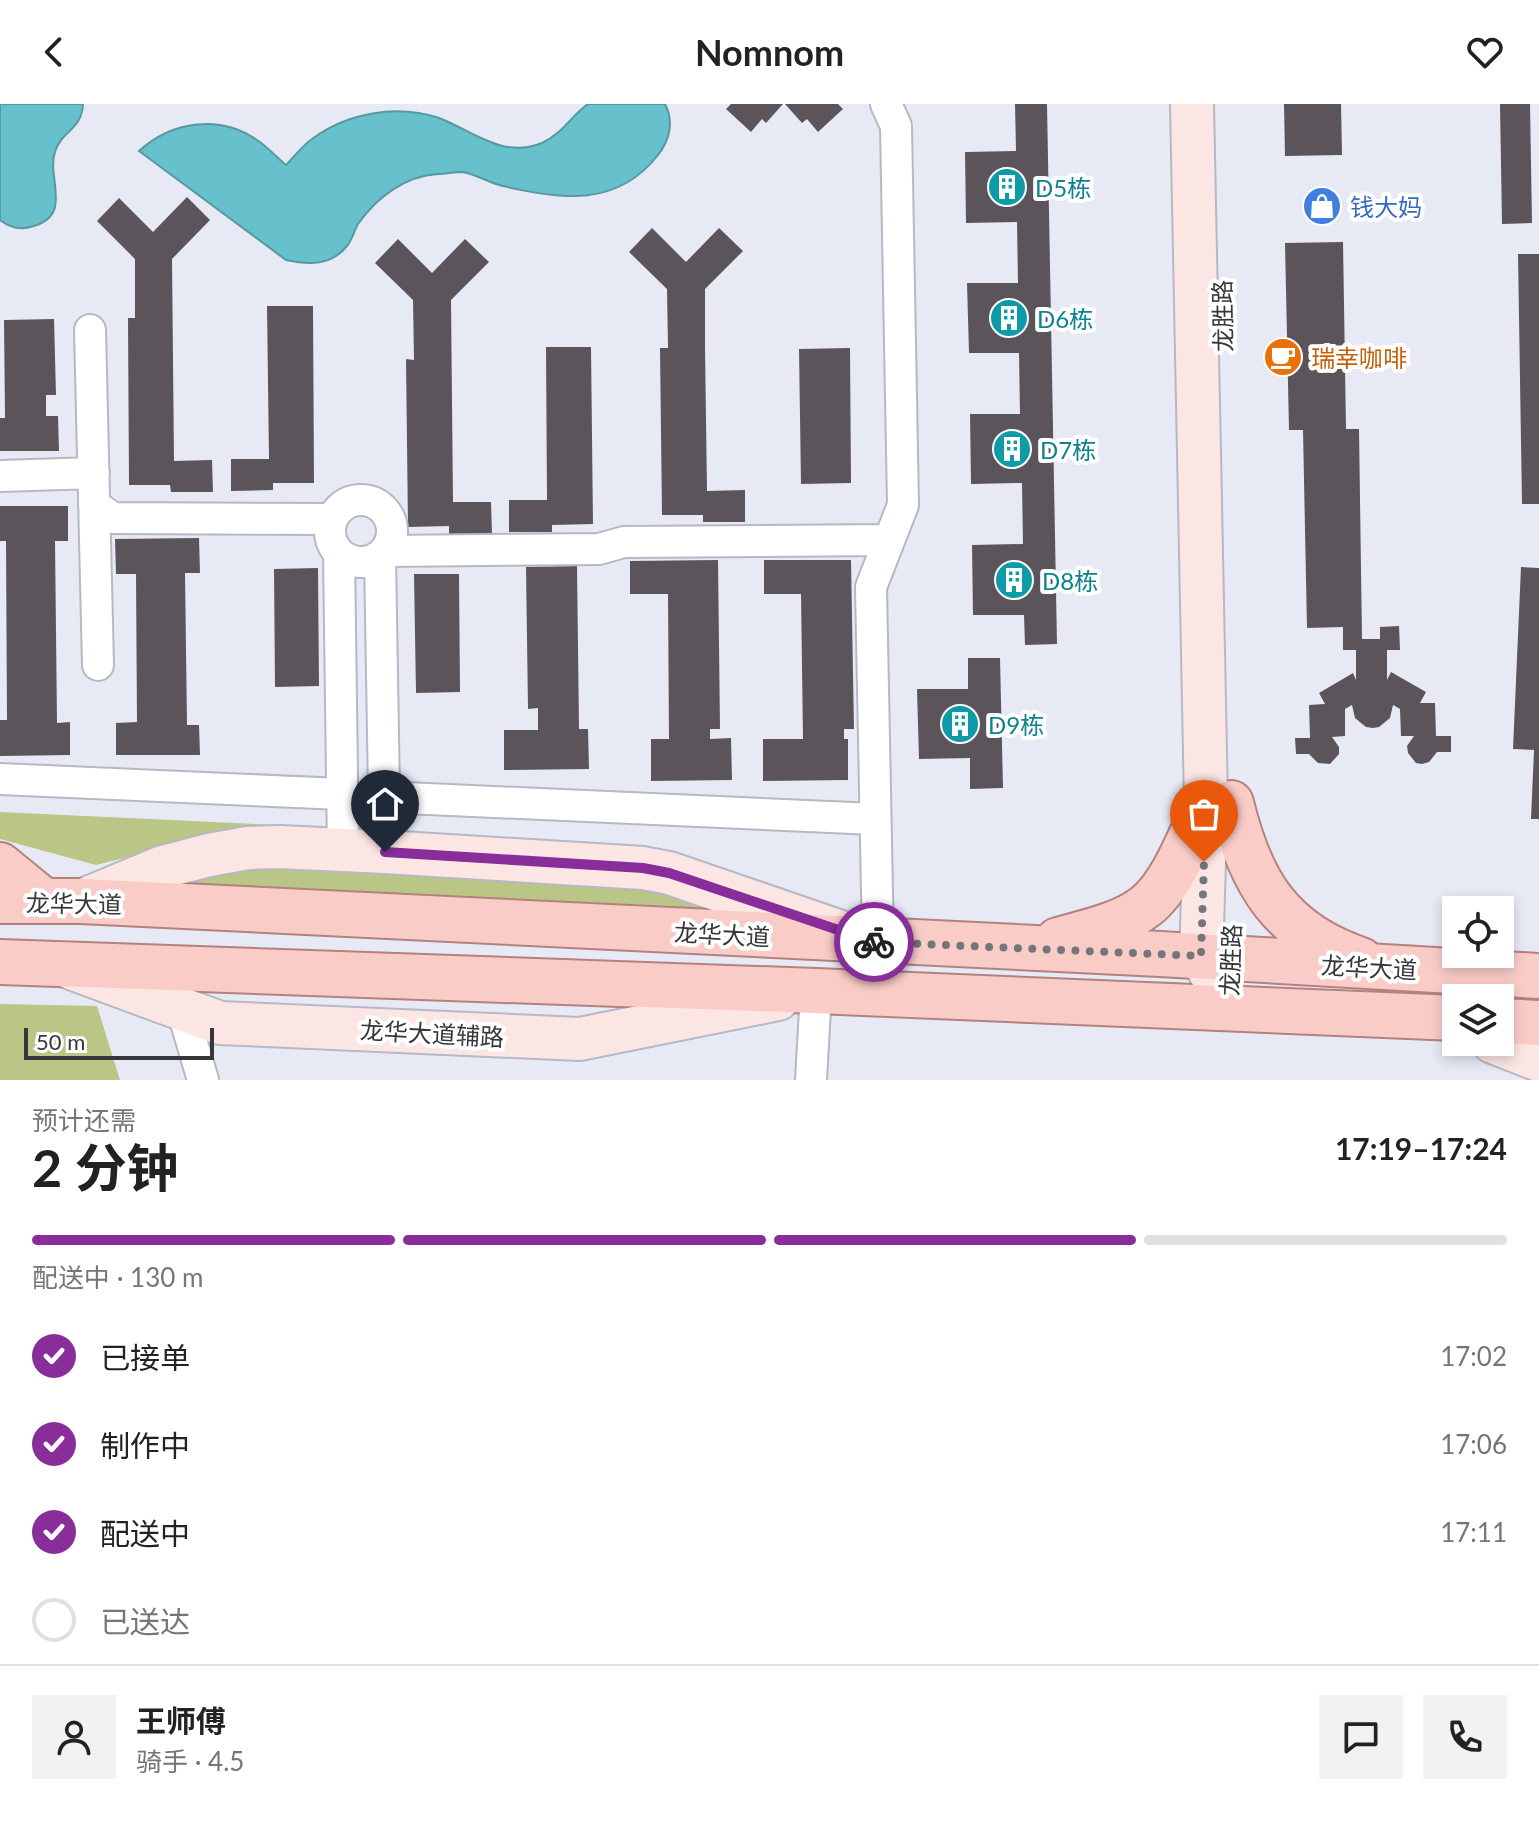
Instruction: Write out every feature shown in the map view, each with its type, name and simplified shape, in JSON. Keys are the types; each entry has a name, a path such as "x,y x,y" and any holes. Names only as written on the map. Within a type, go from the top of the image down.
{"main road":[{"name":"龙胜路","path":"1192,104 1218,803"},
{"name":"龙胜路","path":"1218,104 1217,957 1230,1008"},
{"path":"1022,947 1088,932 1146,906 1218,803 1266,894 1309,935 1339,953 1386,968"},
{"path":"0,865 63,901 209,855 280,847 643,868 669,873 876,942"},
{"name":"龙华大道","path":"0,901 63,901 1022,947 1539,976"},
{"name":"龙华大道","path":"0,962 816,991 1230,1008 1442,1021"},
{"name":"龙华大道辅路","path":"55,962 220,1023 580,1039 816,991"},
{"path":"1514,1022 1539,1023"},
{"path":"1514,1050 1539,1060"}],"street":[{"path":"876,942 871,587 903,505 896,126 886,104"},
{"path":"90,330 98,665"},
{"path":"0,476 94,473"},
{"path":"343,850 339,553 330,537 332,519 345,505 354,501 381,507 391,524 392,533 383,553 385,852"},
{"path":"94,505 113,518 332,519"},
{"path":"339,553 359,563 383,553 599,549 624,542 889,540"},
{"path":"0,779 342,794"},
{"path":"384,797 875,819"},
{"path":"811,1080 816,991"},
{"path":"182,1009 203,1080"}],"green space":[{"path":"0,812 317,827 316,840 205,838 96,865 0,839"},
{"path":"241,863 626,875 731,907 702,909 157,886"},
{"path":"0,1004 97,1006 120,1080 0,1080"}],"water":[{"path":"0,104 83,104 79,120 55,152 56,196 52,215 30,227 14,227 0,220"},
{"path":"588,104 665,104 668,110 670,124 665,143 642,172 625,184 607,191 567,196 503,186 462,172 414,179 374,205 358,224 341,253 319,262 286,260 139,151 181,127 212,124 243,132 286,165 308,142 326,130 356,117 389,112 439,118 501,146 528,147 555,135"}],"building":[{"path":"731,104 783,104 766,123 762,119 751,132 726,109"},
{"path":"785,104 838,104 843,109 818,132 807,119 802,123"},
{"path":"1015,104 1047,104 1057,644 1025,645 1024,615 973,615 972,545 1023,544 1022,483 971,484 970,414 1020,414 1019,353 969,353 967,283 1018,283 1017,222 966,223 965,152 1016,151"},
{"path":"1284,104 1341,104 1342,155 1285,156"},
{"path":"1500,104 1530,104 1532,223 1502,224"},
{"path":"187,197 210,220 172,259 174,461 212,460 213,492 171,492 170,485 129,485 128,318 135,318 135,259 97,221 119,198 153,232"},
{"path":"652,228 686,262 719,228 743,251 705,289 705,348 707,491 745,490 745,522 703,522 703,515 662,515 660,348 668,348 667,289 629,252"},
{"path":"398,239 432,273 465,239 489,262 451,300 453,502 491,502 492,534 449,534 449,526 408,527 406,359 414,360 413,300 375,263"},
{"path":"1343,242 1346,429 1359,429 1362,639 1380,639 1380,627 1399,626 1400,650 1387,650 1387,680 1391,672 1426,692 1420,703 1435,703 1436,736 1451,736 1451,752 1437,752 1429,762 1422,764 1416,763 1408,753 1407,746 1414,736 1401,736 1400,709 1393,705 1390,718 1373,728 1366,727 1355,718 1352,705 1345,709 1345,736 1332,737 1339,747 1339,754 1330,764 1318,763 1309,754 1296,754 1295,738 1310,738 1309,705 1325,704 1319,693 1353,673 1356,680 1356,650 1343,650 1343,627 1307,628 1303,430 1289,430 1285,243"},
{"path":"1518,254 1539,254 1539,504 1522,504"},
{"path":"267,306 313,306 314,483 273,483 273,490 231,491 231,459 269,459"},
{"path":"54,319 56,395 46,395 46,416 58,416 59,451 0,451 0,418 5,418 4,320"},
{"path":"546,347 591,347 593,524 552,525 552,532 509,532 509,500 547,500"},
{"path":"850,348 851,483 801,484 799,349"},
{"path":"0,506 68,506 68,541 55,541 57,723 70,722 70,755 0,756 0,720 7,720 6,541 0,541"},
{"path":"199,538 200,573 185,573 187,725 199,725 200,755 116,755 116,723 137,722 136,574 116,574 115,539"},
{"path":"718,560 720,729 710,729 710,739 731,738 732,780 651,781 651,739 669,739 668,594 630,594 630,561"},
{"path":"764,560 851,560 854,729 844,729 844,739 848,739 848,780 763,781 763,739 803,739 801,594 764,594"},
{"path":"577,566 579,729 588,729 589,769 504,770 504,730 538,730 538,708 528,709 526,567"},
{"path":"1521,567 1539,568 1539,819 1531,819 1534,750 1513,749"},
{"path":"318,568 319,686 275,687 274,569"},
{"path":"414,574 459,574 460,692 416,693"},
{"name":"D9栋","path":"968,658 1000,658 1003,788 970,789 970,758 919,759 917,689 968,689"}],"way so far":[{"path":"874,942 1201,956 1204,862"}],"place":[{"name":"D5栋","path":"1007,187"},
{"name":"钱大妈","path":"1322,206"},
{"name":"D6栋","path":"1009,318"},
{"name":"瑞幸咖啡","path":"1283,357"},
{"name":"D7栋","path":"1012,449"},
{"name":"D8栋","path":"1014,580"},
{"name":"D9栋","path":"960,724"}],"route":[{"path":"385,852 643,868 669,873 874,942"}]}
